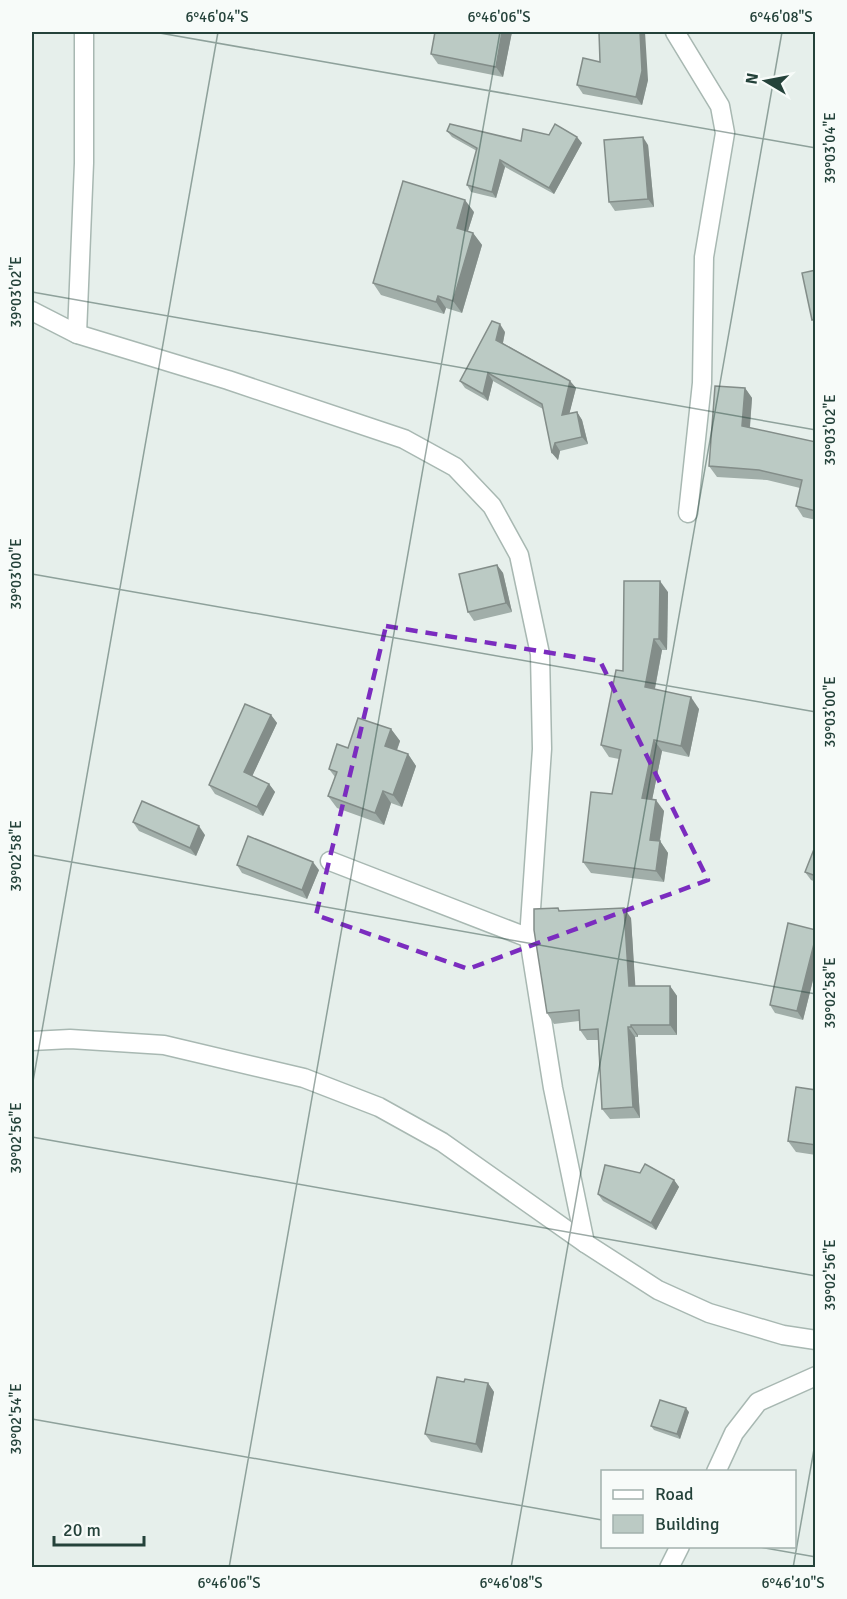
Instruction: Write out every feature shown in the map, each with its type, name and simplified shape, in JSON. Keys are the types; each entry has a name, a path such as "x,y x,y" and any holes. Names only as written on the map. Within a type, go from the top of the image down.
{"street":[{"path":"77,334 84,163 84,32"},
{"path":"675,32 720,106 725,133 704,257 702,383 688,513"},
{"path":"32,311 77,334 228,380 404,439 455,467 492,506 519,555 540,654 542,749 529,938 553,1088 585,1243"},
{"path":"330,861 529,938"},
{"path":"32,1041 69,1039 164,1045 304,1078 379,1107 442,1142 585,1243 658,1290 709,1313 783,1335 816,1340"},
{"path":"717,1470 734,1433 758,1402 816,1376"},
{"path":"669,1568 679,1548"}],"highlighted area":[{"path":"386,626 600,661 708,880 468,969 316,915"}],"building":[{"path":"435,32 502,32 496,67 431,54"},
{"path":"599,32 640,32 642,71 636,97 577,85 583,58 600,62"},
{"path":"450,124 521,141 523,129 549,135 555,124 577,137 549,188 500,160 492,192 467,185 477,148 447,131"},
{"path":"643,137 648,199 609,202 604,140"},
{"path":"403,181 465,200 457,228 473,233 453,301 438,296 436,302 373,283"},
{"path":"816,270 816,319 812,320 802,273"},
{"path":"492,321 500,324 496,340 570,381 562,415 577,412 582,437 555,443 552,453 542,404 488,373 483,394 460,381"},
{"path":"715,386 745,388 742,426 816,442 816,511 796,506 802,480 759,470 709,466"},
{"path":"497,565 506,603 468,612 459,574"},
{"path":"624,581 660,581 659,639 654,639 645,687 691,697 681,746 654,740 642,798 656,800 650,840 660,841 656,871 583,862 591,792 612,794 621,750 601,745 616,670 623,671"},
{"path":"245,704 271,715 244,772 269,784 257,807 209,785"},
{"path":"358,718 391,729 385,746 408,754 393,795 383,791 375,813 328,796 337,772 329,769 337,744 348,748"},
{"path":"142,801 199,826 190,848 133,822"},
{"path":"248,836 313,862 302,890 237,865"},
{"path":"816,844 816,876 805,872"},
{"path":"558,908 559,911 624,908 629,986 670,986 670,1025 631,1025 628,1027 633,1107 602,1109 598,1029 580,1030 579,1010 547,1013 534,930 534,909"},
{"path":"788,923 816,930 797,1011 770,1005"},
{"path":"796,1087 816,1090 816,1145 788,1141"},
{"path":"645,1164 674,1180 651,1223 598,1194 605,1165 640,1173"},
{"path":"437,1377 464,1382 465,1379 488,1383 476,1444 425,1434"},
{"path":"660,1400 686,1408 677,1434 651,1426"}]}
